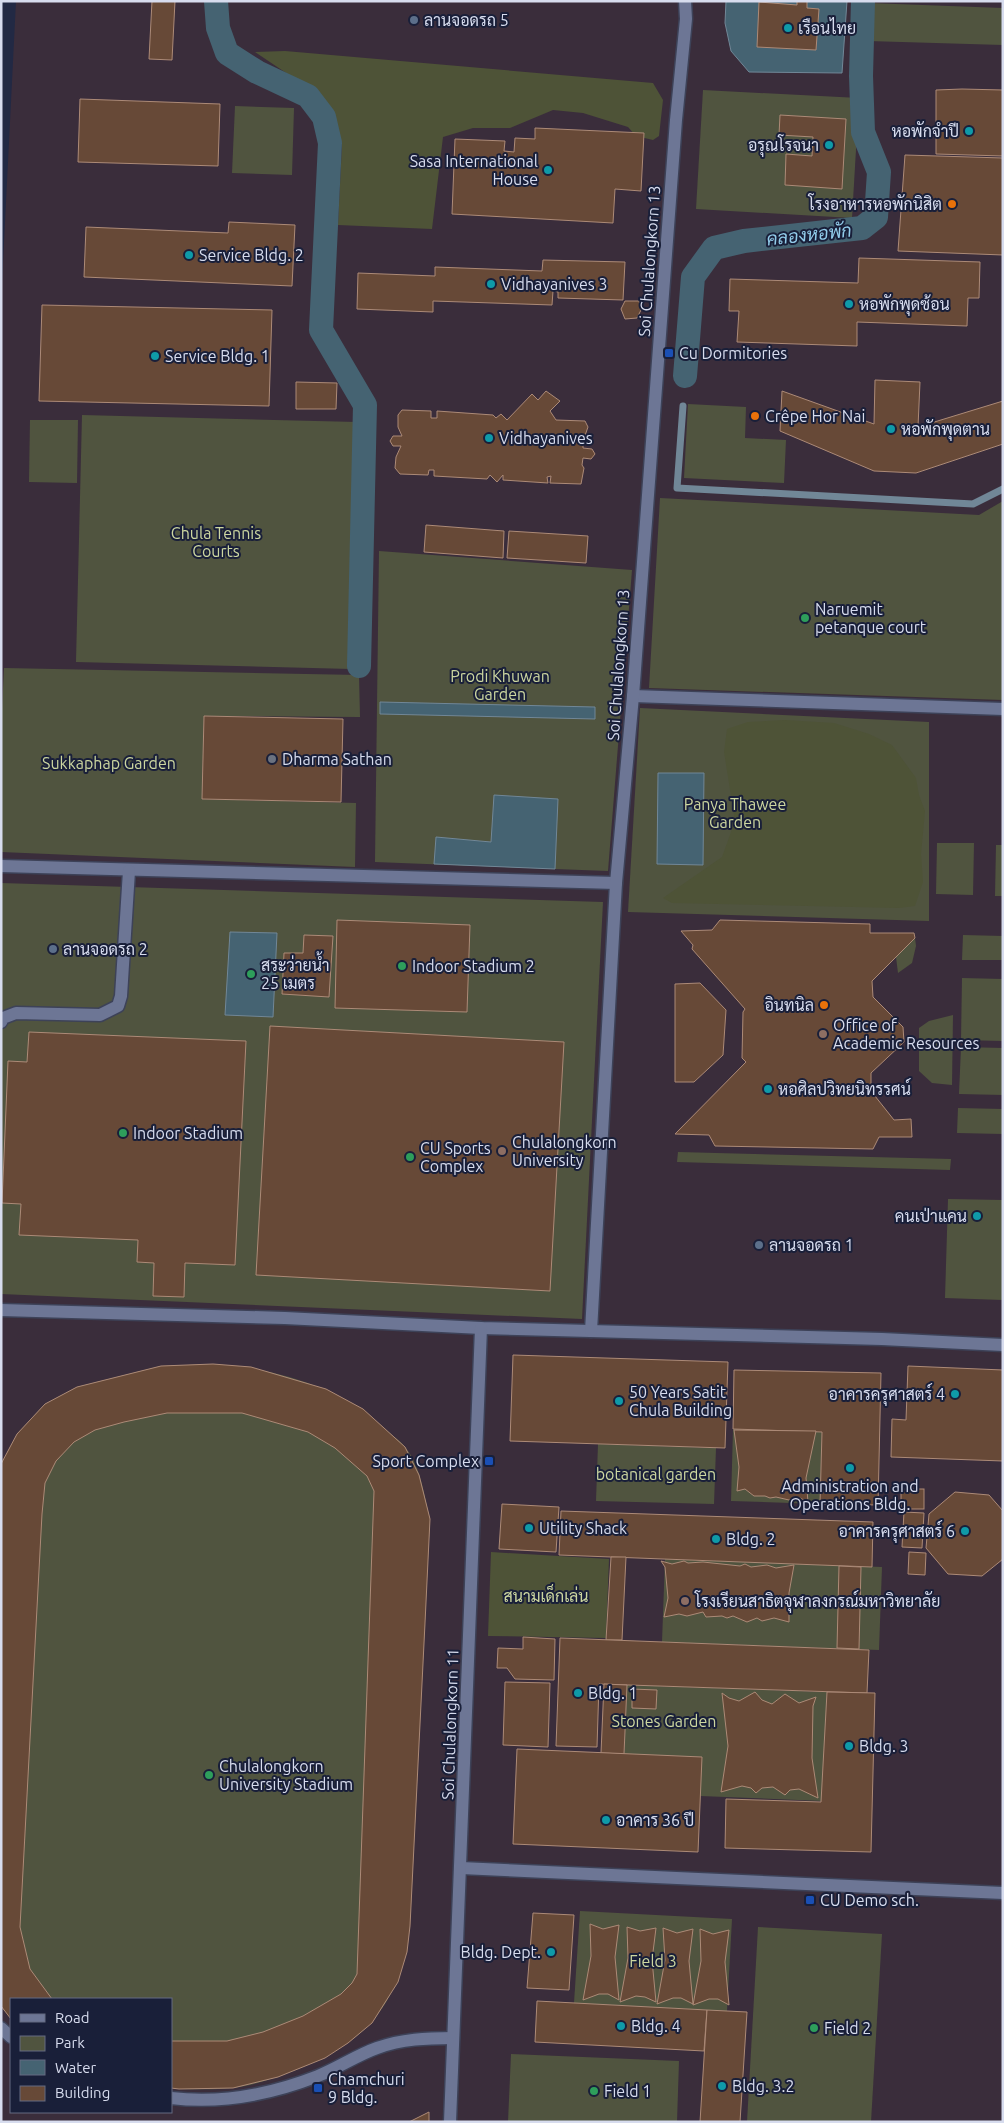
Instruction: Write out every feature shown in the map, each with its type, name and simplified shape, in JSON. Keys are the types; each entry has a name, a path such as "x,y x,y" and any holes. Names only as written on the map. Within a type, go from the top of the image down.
{"street":[{"name":"Soi Chulalongkorn 13","path":"591,1331 616,883 633,696 675,129 686,19 685,1"},
{"path":"633,696 1003,709"},
{"path":"1,866 616,883"},
{"path":"1,1022 4,1018 16,1013 100,1015 118,1006 121,996 129,871"},
{"path":"1,1310 285,1318 482,1328 882,1339 1003,1345"},
{"name":"Soi Chulalongkorn 11","path":"450,2122 482,1328"},
{"path":"461,1868 1003,1894"},
{"path":"172,2098 235,2098 278,2089 316,2077 376,2048 399,2041 421,2038 453,2038"}],"shaded area":[{"name":"Chulalongkorn University","path":"16,1 1003,1 1003,2122 1,2122 1,303"}],"green space":[{"path":"869,3 1003,8 1003,45 868,41"},
{"path":"285,51 653,83 663,100 659,136 653,140 636,136 628,127 583,113 553,110 510,128 473,128 443,137 432,229 338,225 342,144 330,112 313,91 255,52"},
{"path":"703,90 859,98 852,218 696,209"},
{"path":"235,106 294,108 292,175 232,173"},
{"path":"688,404 746,407 745,438 786,440 784,483 684,478"},
{"name":"Chula Tennis Courts","path":"82,415 357,422 351,669 76,662"},
{"path":"30,420 78,420 77,483 29,482"},
{"path":"660,498 979,515 1003,501 1003,700 649,688"},
{"name":"Prodi Khuwan Garden","path":"379,551 632,570 608,871 375,862"},
{"name":"Sukkaphap Garden","path":"4,668 359,675 360,717 204,716 202,799 356,803 355,867 1,852 1,728"},
{"name":"Panya Thawee Garden","path":"640,708 929,722 929,921 628,912"},
{"path":"785,720 834,723 869,734 892,745 916,778 919,795 925,811 921,854 923,882 915,906 899,908 672,903 663,898 722,857 735,821 724,752 727,729 748,722"},
{"path":"937,843 974,843 973,895 936,894"},
{"path":"996,845 1003,845 1003,896 995,896"},
{"path":"1,883 603,902 582,1319 1,1294"},
{"path":"963,935 1003,936 1003,960 962,960"},
{"path":"915,938 916,946 912,963 898,973 896,957"},
{"path":"962,978 1003,979 1003,1041 961,1040"},
{"path":"953,1015 952,1085 932,1083 919,1071 919,1028 929,1021"},
{"path":"961,1047 1003,1048 1003,1095 959,1094"},
{"path":"958,1108 1003,1109 1003,1134 957,1133"},
{"path":"678,1152 951,1159 950,1170 677,1162"},
{"path":"948,1199 1003,1200 1003,1300 945,1298"},
{"name":"Chulalongkorn University Stadium","path":"213,1364 260,1370 305,1382 326,1390 346,1401 366,1414 405,1447 415,1463 430,1519 410,1926 398,1977 389,1997 377,2016 344,2045 323,2058 298,2069 265,2081 232,2088 172,2088 172,1998 10,1998 10,2018 1,2006 1,1464 17,1434 45,1404 77,1387 161,1366"},
{"path":"733,1429 822,1432 820,1504 731,1501"},
{"name":"botanical garden","path":"598,1444 716,1448 714,1504 596,1501"},
{"name":"สนามเด็กเล่น","path":"491,1552 609,1559 606,1638 488,1636"},
{"path":"665,1559 882,1567 879,1650 662,1642"},
{"name":"Stones Garden","path":"627,1685 827,1692 822,1801 700,1796 624,1754"},
{"name":"Field 3","path":"580,1911 732,1919 727,2011 574,2003"},
{"name":"Field 2","path":"758,1927 882,1934 871,2122 747,2122"},
{"name":"Field 1","path":"511,2054 679,2061 677,2122 508,2122"}],"water":[{"path":"726,1 847,1 842,73 749,72 731,51 725,23"},
{"path":"380,702 595,707 595,719 380,714"},
{"path":"658,773 704,773 703,865 657,864"},
{"path":"494,795 558,799 555,869 434,864 436,837 491,842"},
{"name":"สระว่ายน้ำ 25 เมตร","path":"230,932 277,933 273,1017 225,1015"}],"building":[{"path":"152,1 175,1 172,60 149,59"},
{"name":"เรือนไทย","path":"797,1 807,1 807,8 819,9 816,50 757,47 759,2 797,5"},
{"name":"หอพักจำปี","path":"936,90 1003,90 1003,156 936,154"},
{"path":"80,99 220,104 218,166 78,162"},
{"name":"อรุณโรจนา","path":"780,115 846,119 842,189 785,185 786,154 812,156 813,137 779,135"},
{"name":"Sasa International House","path":"535,128 644,133 641,191 615,189 613,223 452,214 455,139 505,141 504,151 514,152 515,138 535,139"},
{"name":"โรงอาหารหอพักนิสิต","path":"905,155 1003,158 1003,255 898,251"},
{"name":"Service Bldg. 2","path":"229,222 295,225 292,286 84,277 86,227 228,233"},
{"name":"หอพักพุดซ้อน","path":"859,258 980,262 979,298 968,298 967,326 857,322 857,346 737,342 739,311 729,311 730,279 858,283"},
{"name":"Vidhayanives 3","path":"543,260 625,262 623,300 558,298 558,292 553,291 552,305 433,301 433,312 357,309 358,273 435,276 435,267 542,271"},
{"path":"625,301 639,301 641,310 637,318 625,319 621,309"},
{"name":"Service Bldg. 1","path":"42,305 272,310 269,406 39,401"},
{"name":"หอพักพุดตาน","path":"875,380 920,382 918,427 1003,401 1003,444 916,473 874,471 780,431 782,391 874,424"},
{"path":"296,382 337,383 336,409 296,409"},
{"name":"Vidhayanives","path":"546,391 560,401 550,411 556,420 585,421 588,427 583,441 583,448 592,449 595,454 591,459 583,458 582,465 584,468 581,484 550,483 551,476 547,477 548,483 503,480 503,475 497,482 490,475 487,479 434,476 434,470 429,470 428,475 400,474 395,468 396,457 401,446 393,446 390,441 393,436 402,436 398,427 398,415 402,410 431,411 431,418 437,418 437,411 493,415 496,418 501,414 507,420 532,394 538,400"},
{"path":"426,525 504,531 503,558 424,552"},
{"path":"509,531 588,536 586,563 507,558"},
{"name":"Dharma Sathan","path":"204,716 343,719 341,802 202,799"},
{"name":"Indoor Stadium 2","path":"337,920 470,925 467,1012 335,1008"},
{"name":"Office of Academic Resources","path":"720,920 870,924 870,933 914,933 915,938 872,981 873,997 903,1027 904,1042 871,1073 871,1091 894,1120 911,1119 912,1137 879,1137 873,1149 715,1146 709,1135 675,1134 746,1062 742,1058 743,1012 745,1009 692,949 693,945 681,931 712,930"},
{"path":"304,935 333,936 329,997 282,994 284,953 303,953"},
{"path":"700,983 726,1010 723,1055 694,1082 675,1082 675,984"},
{"name":"CU Sports Complex","path":"270,1026 564,1042 550,1291 256,1275"},
{"name":"Indoor Stadium","path":"29,1032 246,1041 235,1265 185,1263 184,1297 153,1296 154,1263 137,1262 138,1240 19,1235 21,1204 2,1203 8,1061 27,1062"},
{"name":"50 Years Satit Chula Building","path":"513,1355 728,1362 725,1448 510,1441"},
{"name":"Chulalongkorn University Stadium","path":"213,1364 251,1367 326,1389 363,1409 405,1447 419,1475 430,1519 410,1926 407,1952 398,1982 372,2023 348,2043 325,2058 278,2077 233,2088 172,2088 172,2041 227,2041 263,2032 303,2016 341,1994 352,1983 357,1974 374,1491 367,1476 335,1448 308,1432 242,1413 167,1413 95,1430 74,1442 56,1461 45,1483 42,1514 20,1927 30,1969 51,1998 10,1998 10,2018 1,2006 1,1464 17,1434 45,1404 77,1387 161,1366"},
{"name":"อาคารครุศาสตร์ 4","path":"908,1366 1003,1370 1003,1461 891,1457 892,1419 906,1420"},
{"name":"Administration and Operations Bldg.","path":"734,1370 881,1373 878,1505 820,1504 822,1432 733,1429"},
{"path":"734,1430 816,1431 806,1478 808,1502 800,1498 789,1500 776,1497 754,1496 745,1489 737,1491 739,1467"},
{"path":"901,1489 924,1489 924,1509 901,1509"},
{"name":"อาคารครุศาสตร์ 6","path":"955,1492 989,1495 1003,1511 1003,1559 982,1576 948,1574 926,1548 929,1514"},
{"name":"Utility Shack","path":"502,1504 559,1507 556,1552 499,1549"},
{"name":"Bldg. 2","path":"561,1511 873,1522 872,1567 559,1555"},
{"path":"904,1512 924,1513 922,1548 902,1547"},
{"path":"909,1552 926,1553 925,1575 908,1574"},
{"path":"611,1557 626,1557 622,1640 606,1640"},
{"path":"661,1561 672,1564 684,1561 688,1563 703,1562 740,1566 745,1564 751,1567 767,1565 776,1568 794,1565 789,1593 789,1622 774,1618 762,1621 757,1618 747,1622 733,1616 727,1618 722,1616 706,1617 703,1612 687,1616 679,1614 664,1617 668,1598 665,1567"},
{"path":"839,1566 861,1567 859,1649 837,1648"},
{"path":"523,1637 555,1639 554,1680 515,1679 507,1668 497,1668 498,1648 523,1649"},
{"name":"Bldg. 1","path":"560,1638 869,1650 867,1693 599,1684 597,1747 556,1746"},
{"path":"505,1682 550,1683 548,1747 503,1745"},
{"path":"604,1684 627,1685 624,1754 601,1753"},
{"path":"632,1689 657,1690 656,1709 632,1708"},
{"path":"755,1692 762,1700 772,1704 785,1694 799,1703 816,1697 813,1706 812,1758 818,1798 799,1789 790,1790 785,1795 773,1787 762,1788 756,1793 751,1788 742,1786 721,1792 728,1746 722,1693 729,1698 739,1701"},
{"name":"Bldg. 3","path":"827,1692 875,1693 871,1852 725,1848 726,1799 821,1802"},
{"name":"อาคาร 36 ปี","path":"517,1749 702,1757 698,1852 513,1844"},
{"name":"Bldg. Dept.","path":"533,1913 574,1915 569,1990 527,1988"},
{"path":"590,1924 603,1929 619,1925 615,1957 619,2000 608,1994 599,1994 583,2000 591,1956"},
{"path":"627,1927 640,1931 656,1928 652,1960 656,2002 645,1997 636,1996 620,2002 628,1958"},
{"path":"663,1928 677,1933 693,1929 689,1961 693,2004 681,1998 673,1998 657,2004 665,1960"},
{"path":"700,1929 713,1934 729,1930 725,1962 729,2005 718,1999 709,1999 693,2005 701,1961"},
{"name":"Bldg. 4","path":"537,2001 707,2010 704,2051 535,2042"},
{"name":"Bldg. 3.2","path":"707,2010 747,2012 740,2122 700,2122"},
{"path":"429,2112 429,2122 409,2122"}],"waterway":[{"path":"216,1 218,28 227,53 257,72 308,96 324,117 330,143 321,330 365,405 359,666"},
{"name":"คลองหอพัก","path":"685,376 693,277 714,248 744,241 862,228 876,217 879,172 863,132 861,76 863,1"},
{"path":"683,406 677,488 973,504 1003,489"}],"place":[{"name":"ลานจอดรถ 5","path":"414,20"},
{"name":"เรือนไทย","path":"788,28"},
{"name":"หอพักจำปี","path":"969,131"},
{"name":"อรุณโรจนา","path":"829,145"},
{"name":"Sasa International House","path":"548,170"},
{"name":"โรงอาหารหอพักนิสิต","path":"952,204"},
{"name":"Service Bldg. 2","path":"189,255"},
{"name":"Vidhayanives 3","path":"491,284"},
{"name":"หอพักพุดซ้อน","path":"849,304"},
{"name":"Cu Dormitories","path":"669,353"},
{"name":"Service Bldg. 1","path":"155,356"},
{"name":"Crêpe Hor Nai","path":"755,416"},
{"name":"หอพักพุดตาน","path":"891,429"},
{"name":"Vidhayanives","path":"489,438"},
{"name":"Naruemit petanque court","path":"805,618"},
{"name":"Dharma Sathan","path":"272,759"},
{"name":"ลานจอดรถ 2","path":"53,949"},
{"name":"Indoor Stadium 2","path":"402,966"},
{"name":"สระว่ายน้ำ 25 เมตร","path":"251,974"},
{"name":"อินทนิล","path":"824,1005"},
{"name":"Office of Academic Resources","path":"823,1034"},
{"name":"หอศิลปวิทยนิทรรศน์","path":"768,1089"},
{"name":"Indoor Stadium","path":"123,1133"},
{"name":"Chulalongkorn University","path":"502,1151"},
{"name":"CU Sports Complex","path":"410,1157"},
{"name":"คนเป่าแคน","path":"977,1216"},
{"name":"ลานจอดรถ 1","path":"759,1245"},
{"name":"อาคารครุศาสตร์ 4","path":"955,1394"},
{"name":"50 Years Satit Chula Building","path":"619,1401"},
{"name":"Sport Complex","path":"489,1461"},
{"name":"Administration and Operations Bldg.","path":"850,1468"},
{"name":"Utility Shack","path":"529,1528"},
{"name":"อาคารครุศาสตร์ 6","path":"965,1531"},
{"name":"Bldg. 2","path":"716,1539"},
{"name":"โรงเรียนสาธิตจุฬาลงกรณ์มหาวิทยาลัย","path":"685,1601"},
{"name":"Bldg. 1","path":"578,1693"},
{"name":"Bldg. 3","path":"849,1746"},
{"name":"Chulalongkorn University Stadium","path":"209,1775"},
{"name":"อาคาร 36 ปี","path":"606,1820"},
{"name":"CU Demo sch.","path":"810,1900"},
{"name":"Bldg. Dept.","path":"551,1952"},
{"name":"Bldg. 4","path":"621,2026"},
{"name":"Field 2","path":"814,2028"},
{"name":"Bldg. 3.2","path":"722,2086"},
{"name":"Chamchuri 9 Bldg.","path":"318,2088"},
{"name":"Field 1","path":"594,2091"}]}
